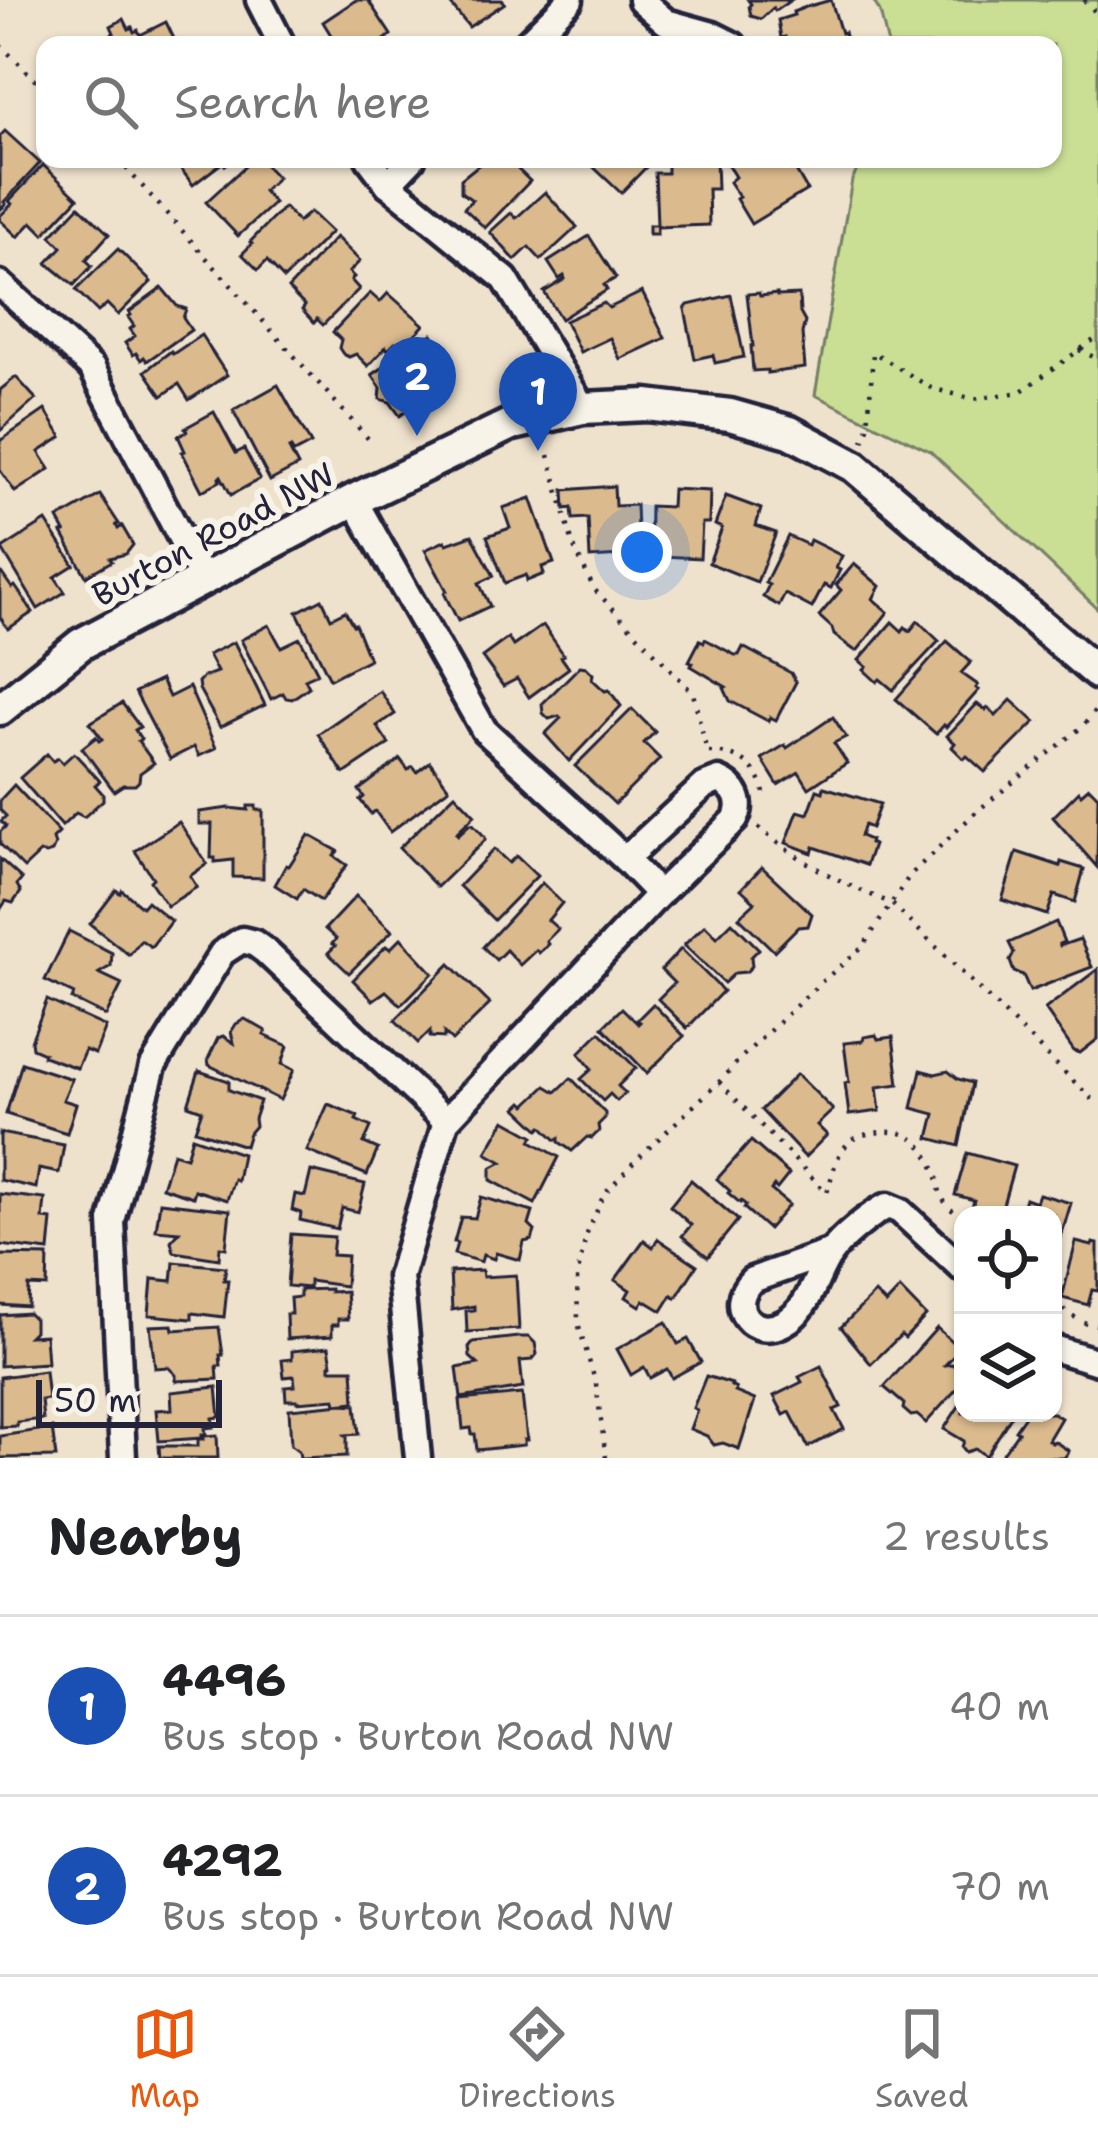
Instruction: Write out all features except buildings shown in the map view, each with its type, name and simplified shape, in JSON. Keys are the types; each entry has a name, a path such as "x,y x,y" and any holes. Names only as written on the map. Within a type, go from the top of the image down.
{"street":[{"path":"259,0 277,36"},
{"path":"534,36 570,0"},
{"path":"641,0 670,33 715,36"},
{"path":"376,168 388,184 505,279 583,408"},
{"path":"388,184 403,168"},
{"path":"0,284 92,368 203,580"},
{"name":"Burton Road NW","path":"0,710 81,644 509,424 583,408 647,405 730,415 790,432 854,466 1098,674"},
{"path":"354,500 484,730 659,894"},
{"path":"418,1458 400,1277 446,1121 735,820 739,799 728,784 712,781 625,859"},
{"path":"123,1458 112,1221 153,1066 222,953 242,940 266,951 446,1121"},
{"path":"831,1252 888,1206 900,1211 954,1261"},
{"path":"1062,1351 1098,1362"}],"path":[{"path":"1084,0 1098,15"},
{"path":"0,45 36,79"},
{"path":"126,168 372,443"},
{"path":"854,466 868,427 873,352 932,388 973,399 1020,392 1098,337"},
{"path":"1079,350 1098,358"},
{"path":"550,455 573,545 594,589 693,693 707,752 732,754 760,778 764,812"},
{"path":"606,1458 596,1384 578,1323 577,1277 586,1236 604,1194 819,984 862,948 910,875 976,812 1083,726 1098,707"},
{"path":"762,820 758,827 802,860 846,886 891,903 1098,1105"},
{"path":"719,1082 827,1193 840,1148 859,1136 885,1131 909,1134 924,1148 943,1202 954,1212"},
{"path":"1062,1309 1082,1322 1098,1325"}],"green space":[{"path":"873,0 1098,0 1098,609 930,451 815,395 852,180 858,168 1062,168 1062,36 886,36"}],"place":[{"name":"4292","path":"417,436"},
{"name":"4496","path":"538,451"}]}
